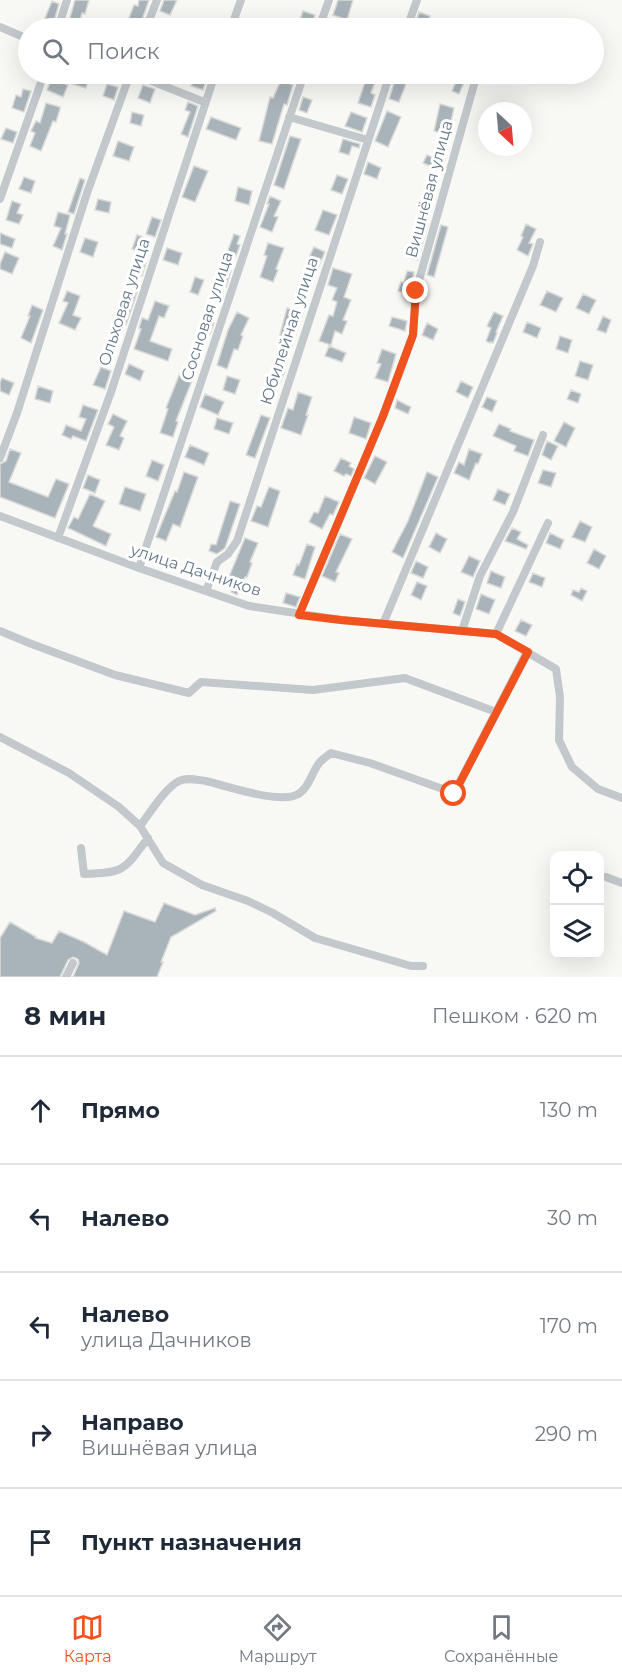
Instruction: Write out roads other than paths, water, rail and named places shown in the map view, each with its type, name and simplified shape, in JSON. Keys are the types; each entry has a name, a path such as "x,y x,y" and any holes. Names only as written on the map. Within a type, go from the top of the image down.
{"street":[{"path":"62,18 68,0"},
{"path":"150,18 156,0"},
{"path":"235,18 241,0"},
{"path":"323,18 329,0"},
{"path":"410,18 417,0"},
{"path":"0,27 18,35"},
{"path":"0,199 40,84"},
{"path":"0,458 87,194 128,84"},
{"path":"158,84 204,102"},
{"name":"Ольховая улица","path":"58,538 111,392 211,84"},
{"name":"Сосновая улица","path":"139,568 301,84"},
{"name":"Юбилейная улица","path":"206,591 217,562 228,554 237,541 387,84"},
{"name":"Вишнёвая улица","path":"299,615 383,416 413,335 416,291 474,84"},
{"path":"290,117 368,140"},
{"path":"383,624 533,266 540,242"},
{"path":"462,631 480,576 513,512 543,435"},
{"name":"улица Дачников","path":"0,516 249,606 299,615 496,634"},
{"path":"548,523 496,634 556,669 560,697 559,740 572,767 598,789 622,798"},
{"path":"0,631 114,675 189,693 201,682 313,690 405,678 495,712"},
{"path":"140,826 172,786 181,780 191,778 259,795 289,798 301,793 320,762 331,753 370,763 454,794 528,652"},
{"path":"0,737 69,773 118,807 140,826 163,863 202,885 249,901 315,938 411,966 423,966"},
{"path":"81,848 84,874 104,874 121,870 128,865 148,838"},
{"path":"606,877 622,883"},
{"path":"66,977 73,963"}]}
